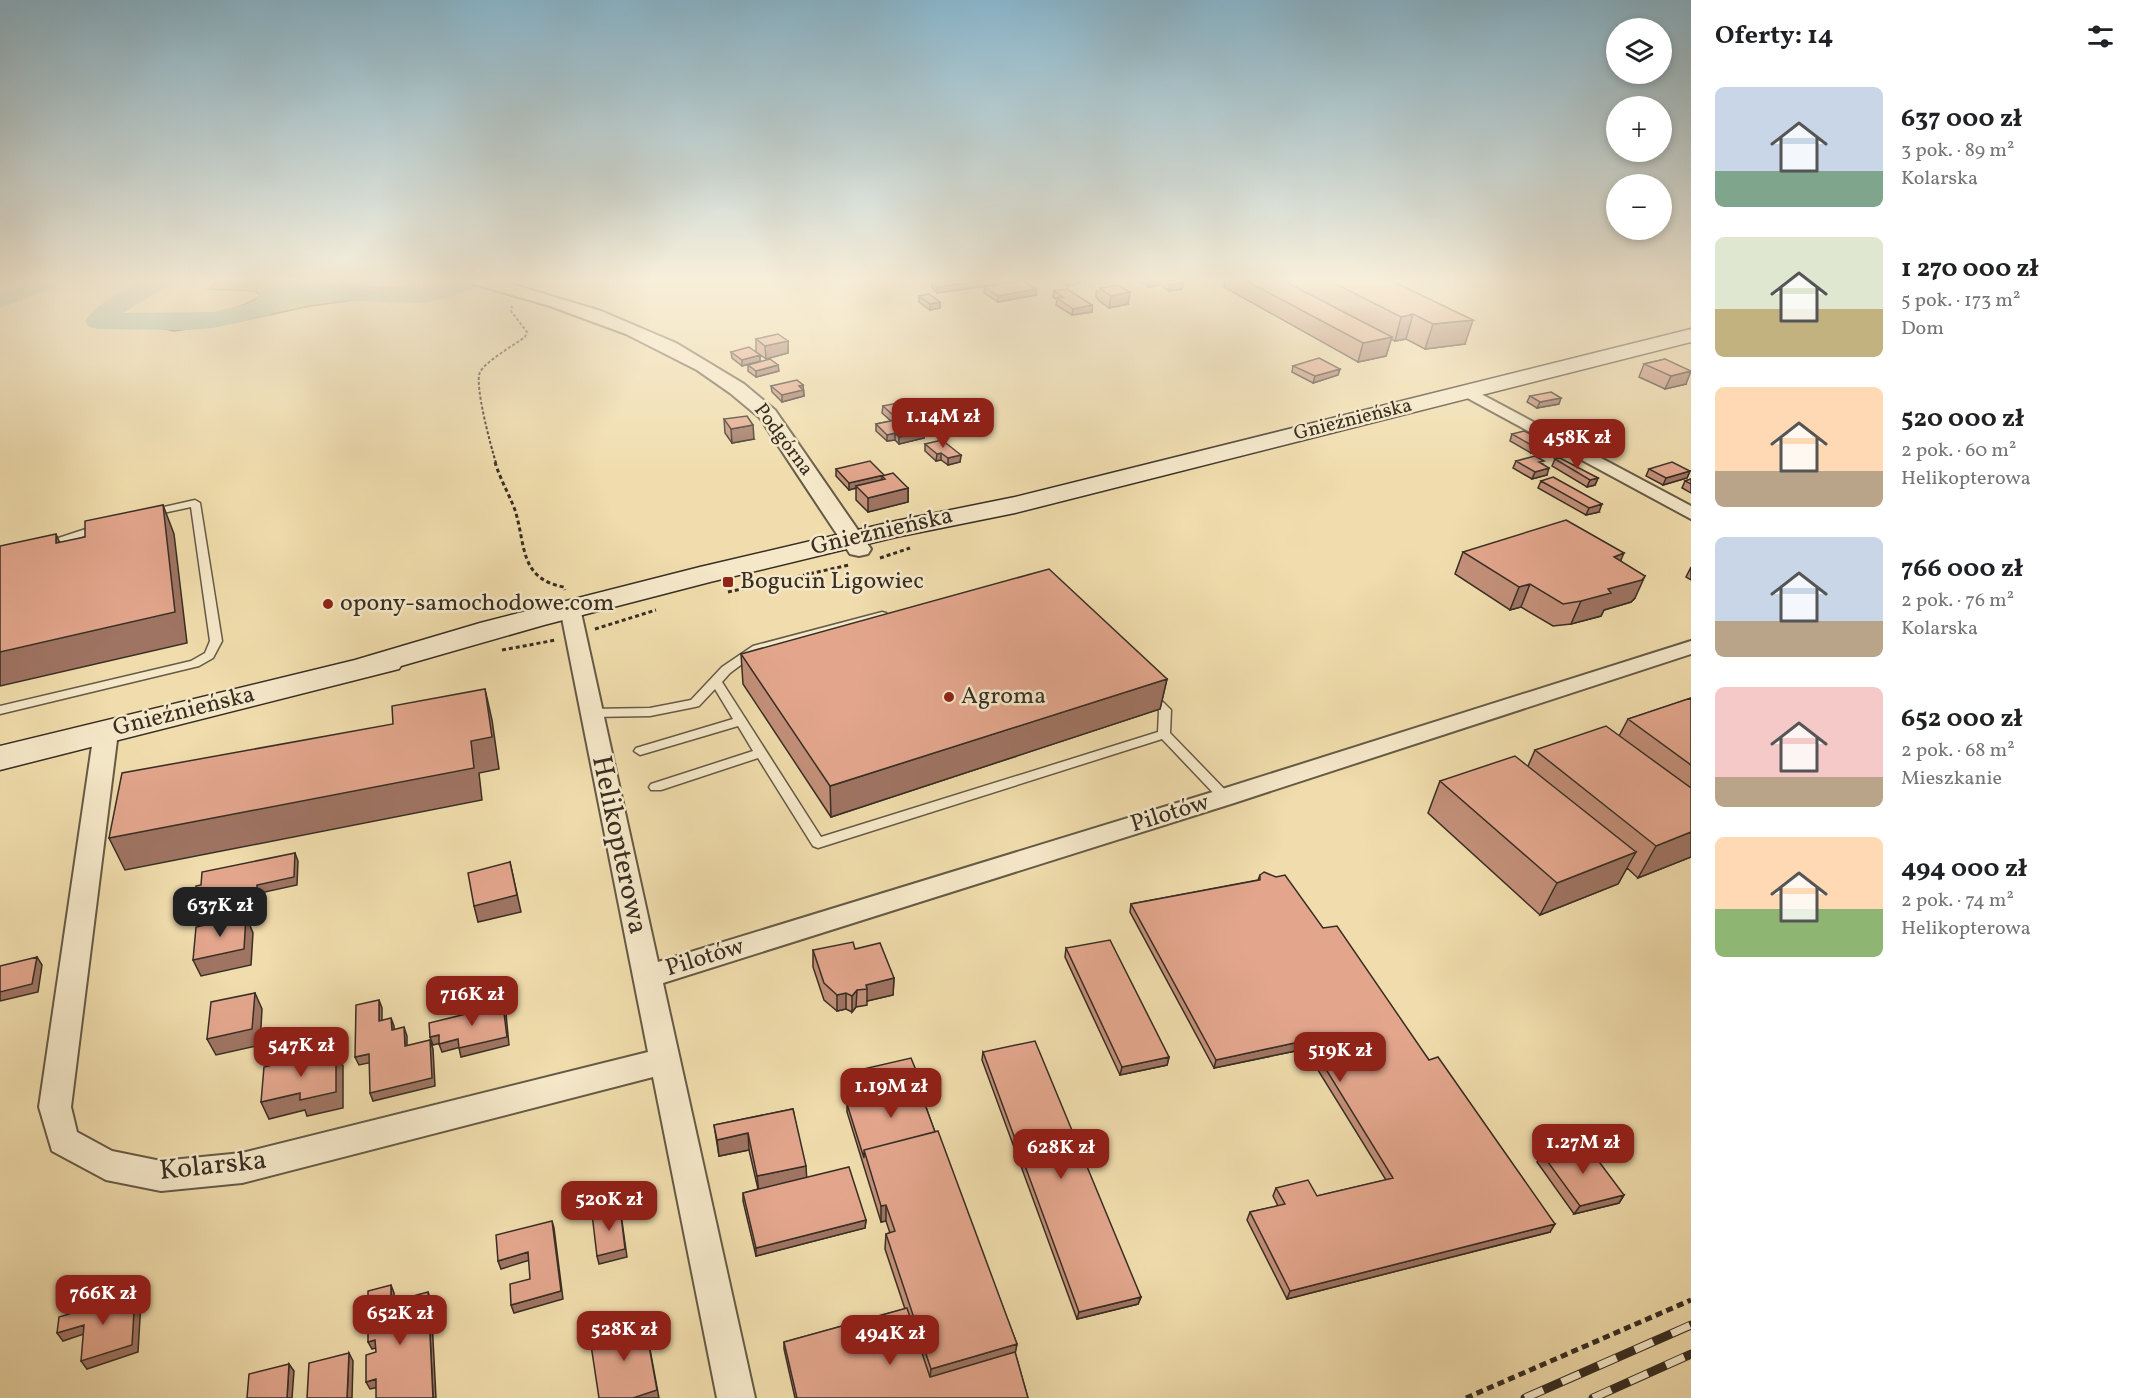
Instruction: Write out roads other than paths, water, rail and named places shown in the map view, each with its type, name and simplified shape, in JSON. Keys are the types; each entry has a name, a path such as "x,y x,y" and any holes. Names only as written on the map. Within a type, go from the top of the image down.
{"main road":[{"name":"Gnieźnieńska","path":"859,553 1015,504 1651,345"},
{"name":"Gnieźnieńska","path":"0,758 367,666 498,640 859,553 1015,504"},
{"name":"Gnieźnieńska","path":"367,666 463,636 573,622"}],"street":[{"name":"Podgórna","path":"665,345 749,397 768,414 829,502 859,553"},
{"path":"1466,392 1691,513"},
{"name":"Helikopterowa","path":"573,622 736,1398"},
{"name":"Pilotów","path":"646,977 1224,797 1691,647"},
{"name":"Kolarska","path":"106,732 55,1107 63,1141 106,1165 161,1176 242,1168 664,1061"}],"lane":[{"path":"0,710 195,664 207,658 214,651 216,641 195,503 137,515"},
{"path":"32,550 105,526"},
{"path":"591,713 650,712 695,704 726,670 757,648 894,612"},
{"path":"716,682 818,843 1164,734"},
{"path":"1140,685 1165,710 1164,734 1224,797"},
{"path":"640,751 741,721"},
{"path":"656,786 761,753"}],"railway":[{"path":"1525,1398 1691,1325"},
{"path":"1593,1398 1691,1354"}],"place":[{"name":"Bogucin Ligowiec","path":"728,582"},
{"name":"opony-samochodowe.com","path":"328,604"},
{"name":"Agroma","path":"949,697"}]}
